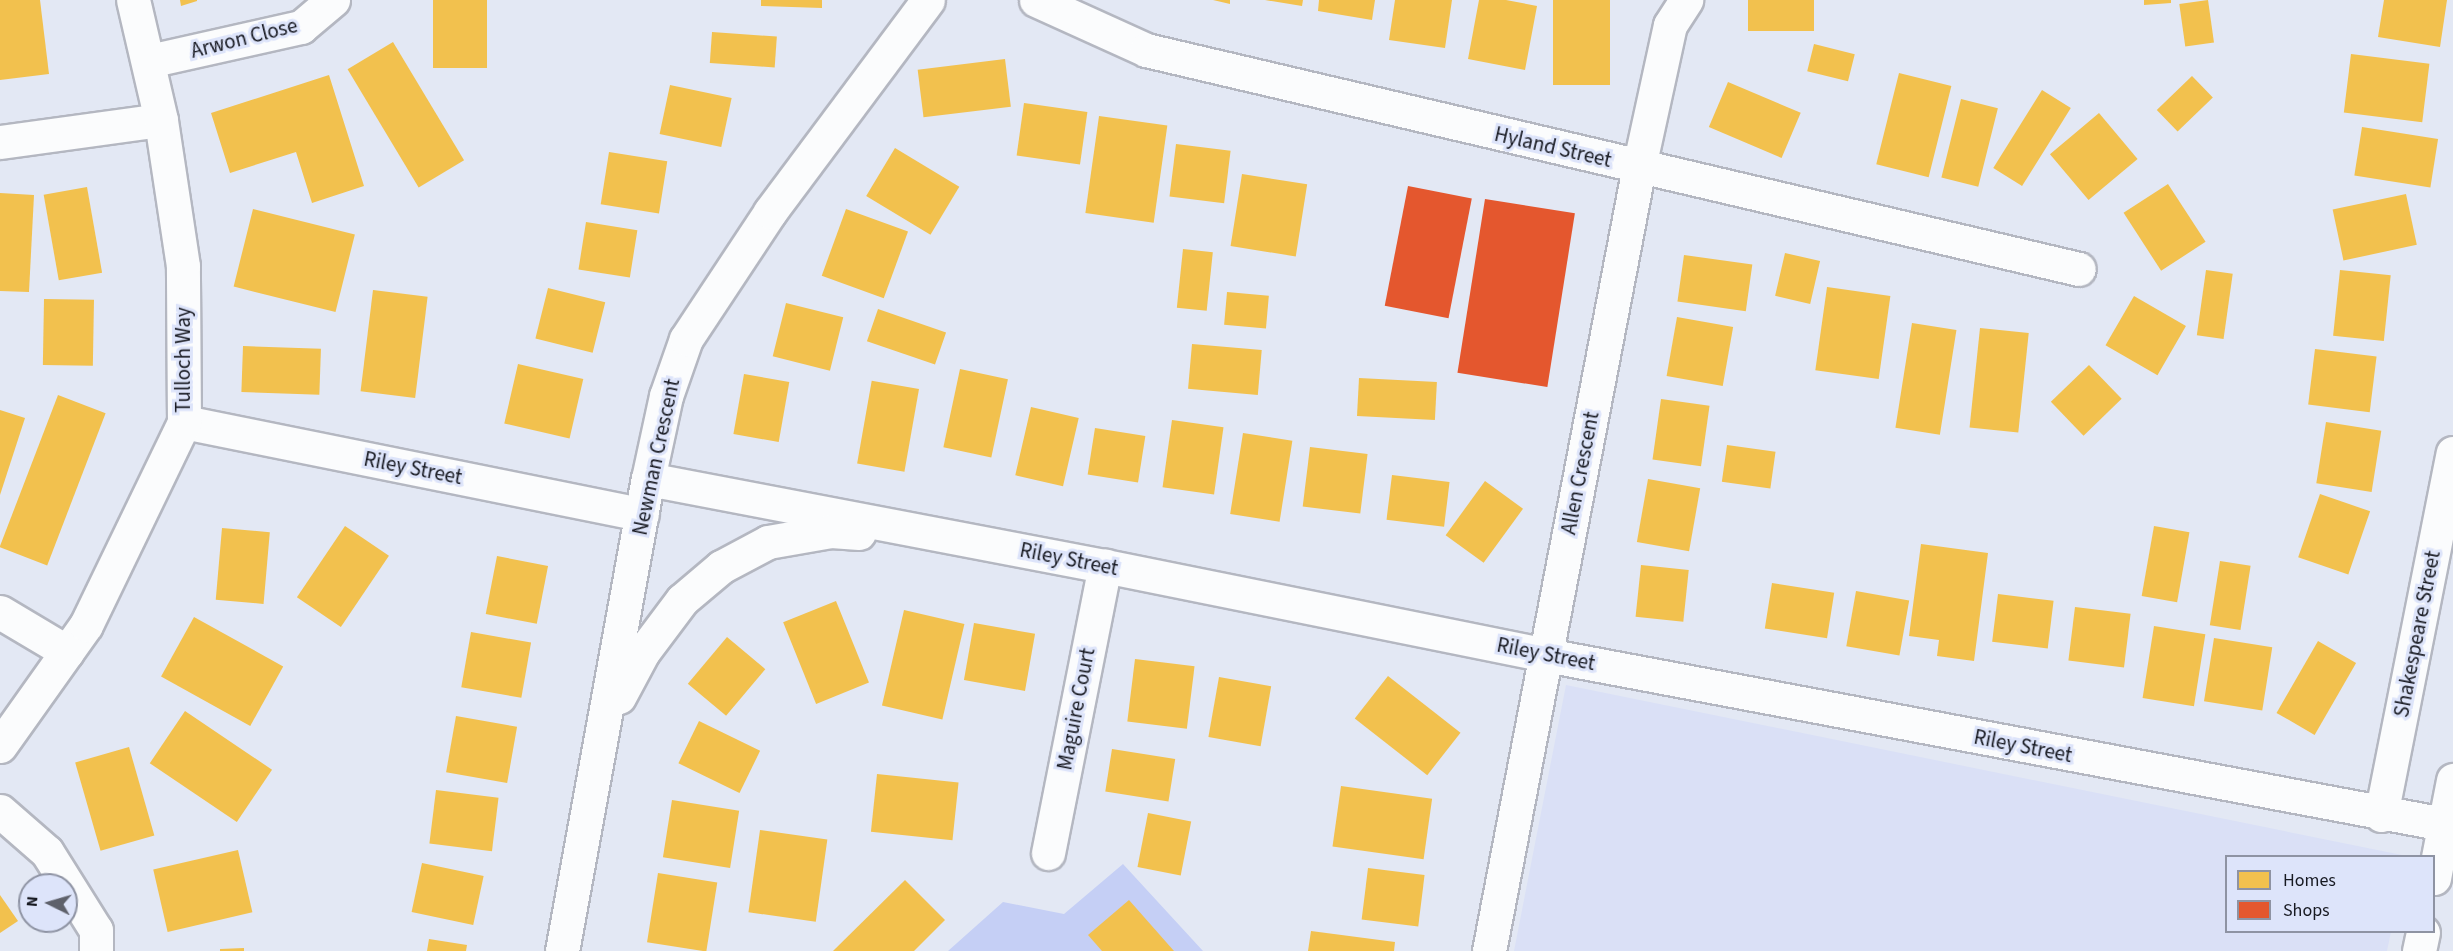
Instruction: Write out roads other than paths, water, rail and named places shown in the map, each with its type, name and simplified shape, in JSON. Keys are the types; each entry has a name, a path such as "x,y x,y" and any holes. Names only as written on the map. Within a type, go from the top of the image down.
{"street":[{"name":"Tulloch Way","path":"0,746 86,625 184,422 183,266 161,120 134,0"},
{"name":"Arwon Close","path":"149,62 301,27 333,0"},
{"name":"Newman Crescent","path":"562,951 648,479 666,396 686,339 770,212 928,0"},
{"name":"Hyland Street","path":"1036,0 1146,50 2079,269"},
{"name":"Allen Crescent","path":"1489,951 1639,167 1670,25 1686,0"},
{"path":"0,142 161,120"},
{"name":"Riley Street","path":"184,422 642,514"},
{"name":"Shakespeare Street","path":"2381,814 2453,453"},
{"name":"Riley Street","path":"648,479 1105,566 1546,655 2381,814 2444,824"},
{"path":"604,724 643,652 682,600 721,567 768,542 831,531 980,542"},
{"name":"Maguire Court","path":"1048,853 1105,566"},
{"path":"0,612 67,652"},
{"path":"2435,868 2453,780"},
{"path":"0,811 47,852 96,930 96,951"},
{"path":"2419,951 2423,933"}]}
